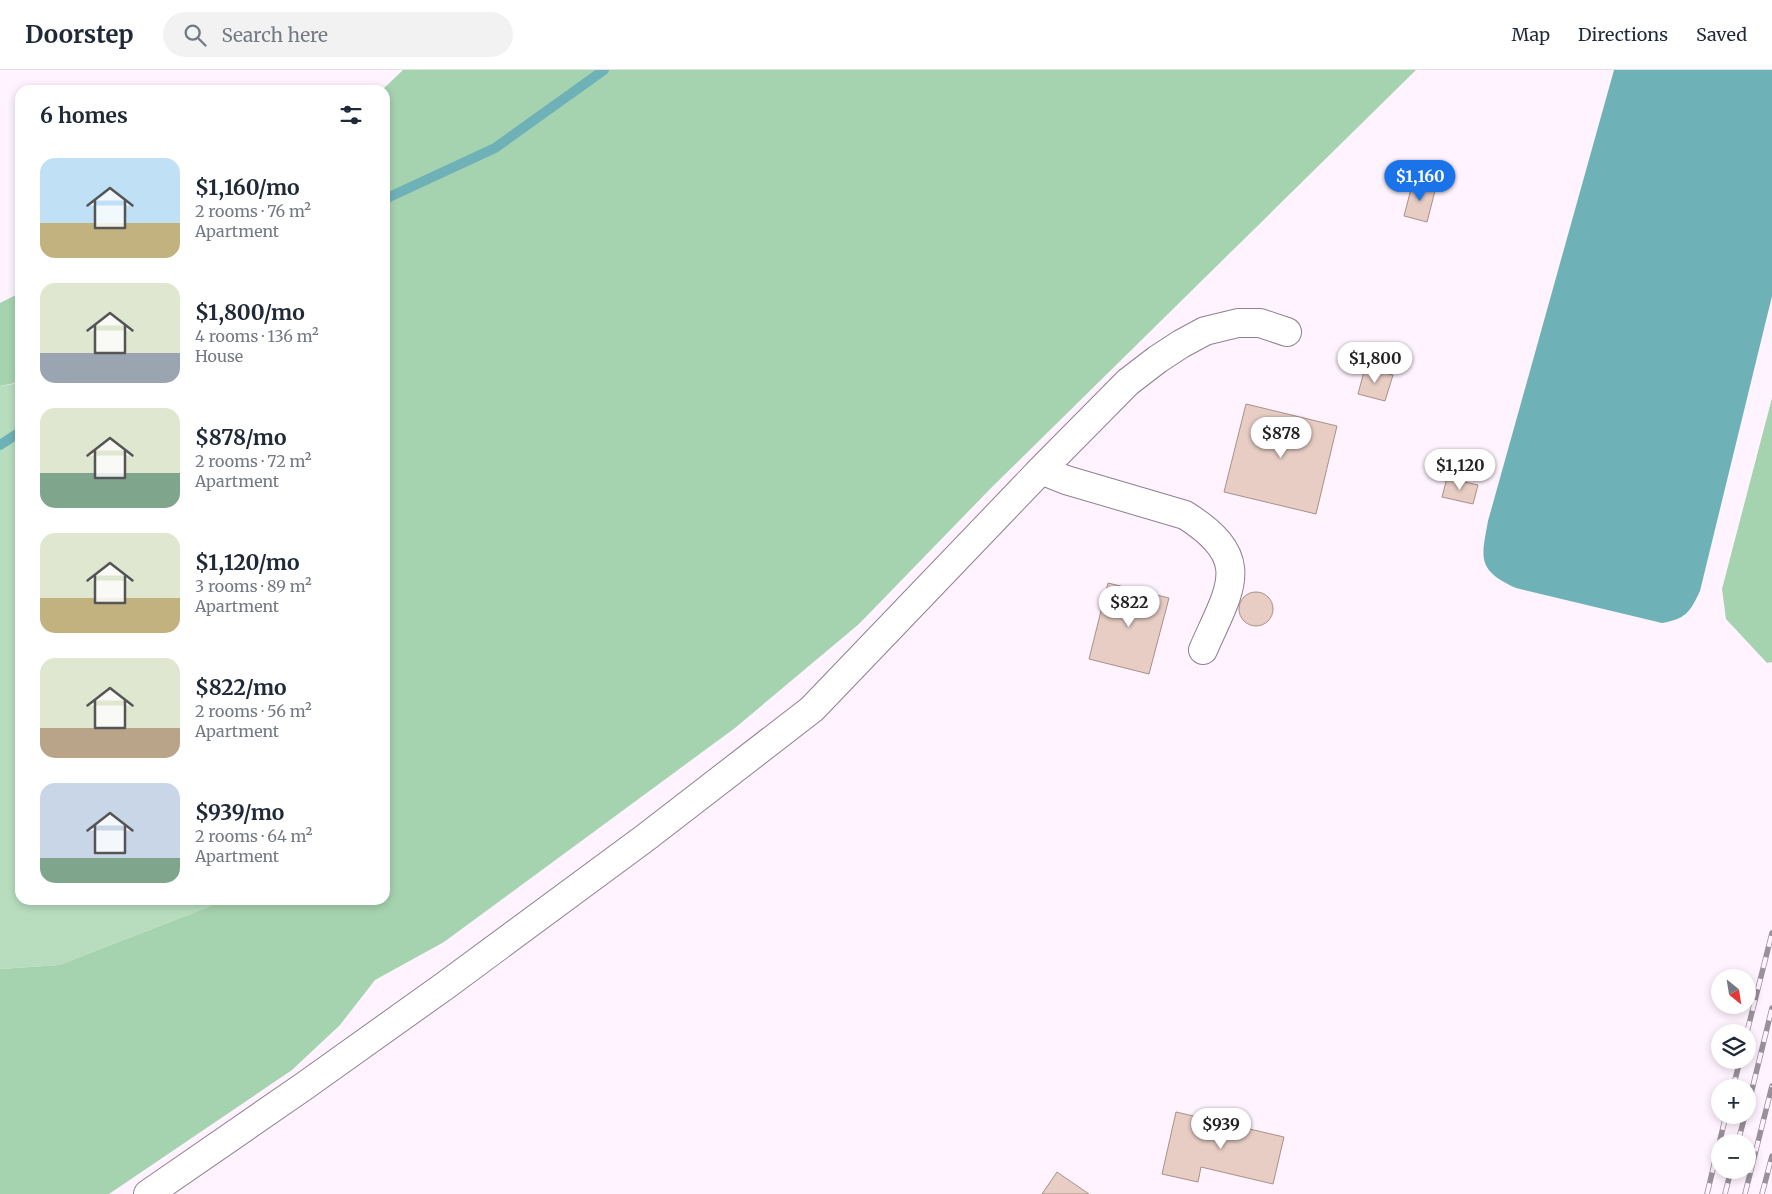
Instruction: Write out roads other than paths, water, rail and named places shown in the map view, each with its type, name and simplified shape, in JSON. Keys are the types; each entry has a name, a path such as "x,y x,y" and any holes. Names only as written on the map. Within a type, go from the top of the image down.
{"lane":[{"path":"148,1194 446,985 645,838 812,708 1128,382 1181,344 1205,331 1238,323 1260,323 1287,332"},
{"path":"1041,470 1066,480 1185,515 1202,525 1216,538 1231,568 1230,582 1203,650"}],"water":[{"path":"1614,70 1772,70 1772,296 1700,591 1690,609 1682,617 1662,623 1516,588 1503,582 1488,569 1484,554 1488,521"}],"waterway":[{"path":"390,197 495,148 604,70"},
{"path":"0,445 15,435"}],"railway":[{"path":"1749,1024 1772,933"},
{"path":"1755,1079 1772,1008"},
{"path":"1735,1079 1738,1069"},
{"path":"1745,1194 1772,1086"},
{"path":"1707,1194 1724,1124"},
{"path":"1740,1134 1743,1124"},
{"path":"1762,1194 1772,1156"},
{"path":"1725,1194 1729,1179"}]}
